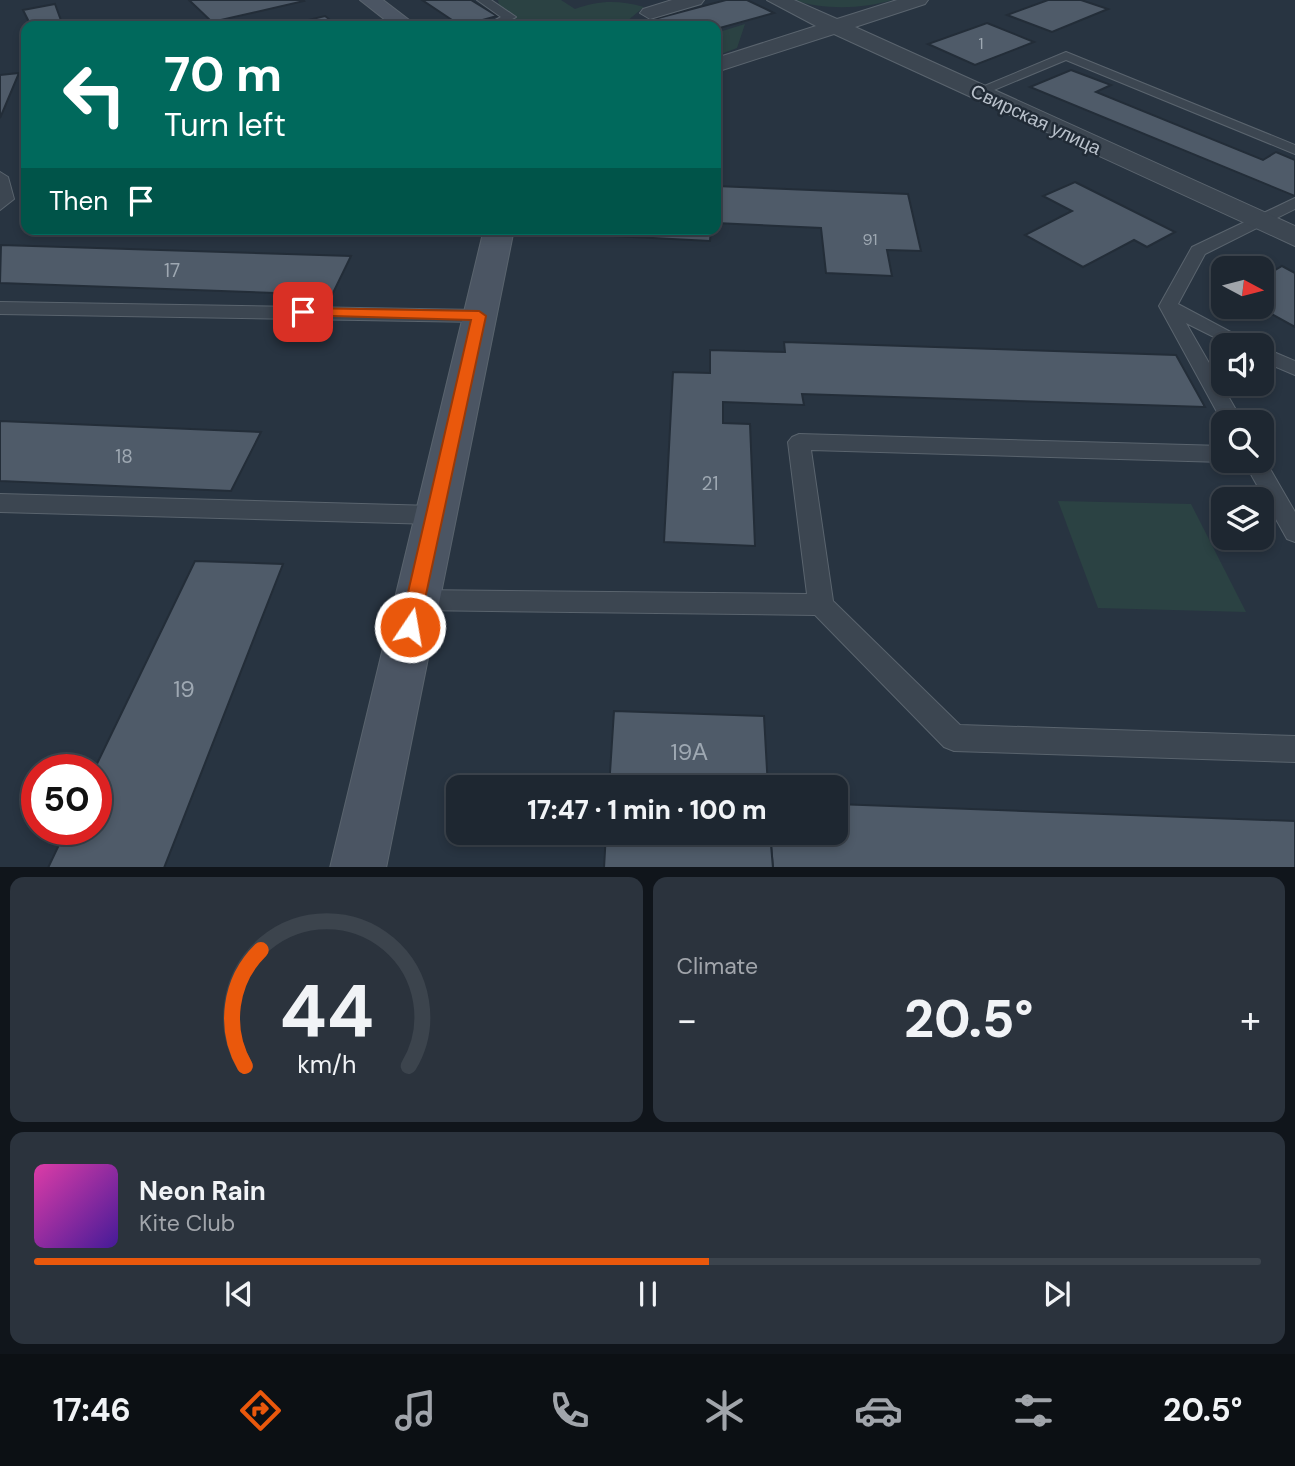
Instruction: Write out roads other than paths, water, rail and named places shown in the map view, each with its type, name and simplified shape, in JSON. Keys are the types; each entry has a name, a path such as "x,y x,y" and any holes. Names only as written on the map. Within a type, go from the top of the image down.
{"main road":[{"path":"370,0 398,21"},
{"path":"358,867 498,235"}],"street":[{"path":"650,13 694,0"},
{"name":"Свирская улица","path":"777,0 1295,237"},
{"path":"721,63 838,28 918,0"}],"lane":[{"path":"483,0 510,17 501,21"},
{"path":"977,92 1066,56 1295,150"},
{"path":"0,177 3,202 21,200"},
{"path":"1168,306 1198,251 1295,203"},
{"path":"1168,306 1222,333"},
{"path":"1168,306 1226,410"},
{"path":"0,308 479,316"},
{"path":"1274,359 1295,369"},
{"path":"1211,454 799,442 821,605 954,738 1295,749"},
{"path":"1261,473 1295,533"},
{"path":"0,503 434,515"},
{"path":"416,600 821,605"}]}
